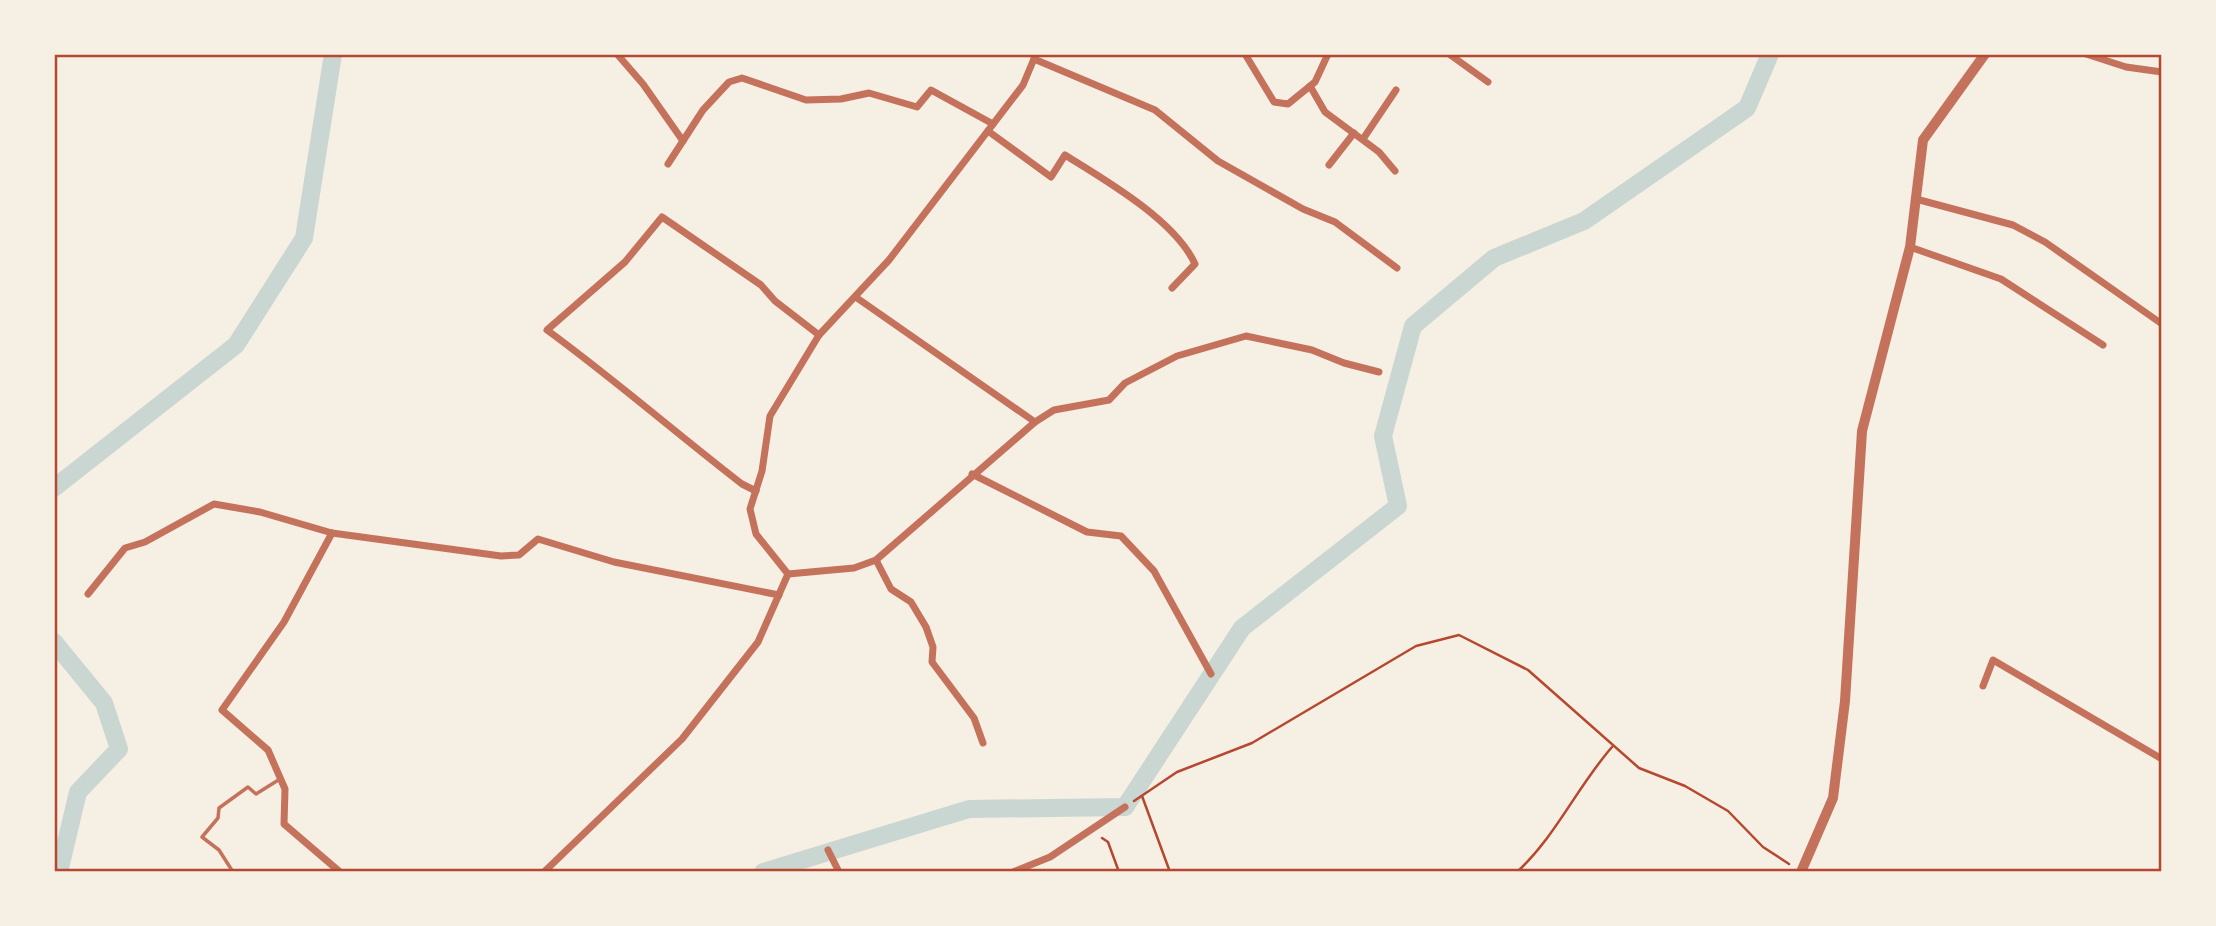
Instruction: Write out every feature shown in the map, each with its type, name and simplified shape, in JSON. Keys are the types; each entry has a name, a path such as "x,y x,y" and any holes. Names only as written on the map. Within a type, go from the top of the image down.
{"street":[{"path":"617,54 643,83 682,141"},
{"path":"1245,54 1274,102 1288,104 1310,86 1328,54"},
{"path":"1448,54 1488,82"},
{"path":"1801,872 1833,798 1844,701 1863,431 1910,247 1923,140 1985,54"},
{"path":"2086,54 2126,67 2162,72"},
{"path":"788,573 756,534 750,509 770,416 819,335 858,298 991,127 1023,85 1035,57 1155,110 1218,161 1303,209 1335,222 1397,268"},
{"path":"667,164 703,110 729,82 742,78 806,100 841,99 869,93 918,107 930,90 991,127 1051,177 1065,155 1128,195 1188,248 1195,264 1172,288"},
{"path":"1310,86 1325,112 1363,139 1395,171"},
{"path":"1363,139 1396,90"},
{"path":"1329,164 1354,133"},
{"path":"1916,199 2012,225 2045,242 2162,324"},
{"path":"756,491 742,484 620,390 612,378 547,330 625,262 662,217 761,285 775,301 819,335"},
{"path":"1910,247 2001,279 2103,345"},
{"path":"858,298 1035,422"},
{"path":"788,573 854,568 876,560 1035,422 1054,410 1109,400 1125,383 1177,356 1246,336 1312,350 1344,363 1379,372"},
{"path":"972,474 1087,532 1121,536 1154,571 1211,674"},
{"path":"88,594 125,548 145,542 214,504 260,512 332,533 501,556 519,555 538,539 614,562 668,570 779,595"},
{"path":"332,533 284,622 222,710 268,750 285,789 284,824 340,872"},
{"path":"876,560 891,589 911,602 926,627 933,647 932,662 974,718 984,743"},
{"path":"544,872 682,739 758,642 788,573"},
{"path":"1983,686 1993,660 2162,759"},
{"path":"1013,872 1050,857 1125,807"},
{"path":"828,850 839,872"}],"lane":[{"path":"233,872 219,850 202,837 218,818 219,808 248,787 256,794 280,779"}],"path":[{"path":"1125,807 1177,772 1252,743 1416,646 1459,635 1528,670 1639,768 1685,786 1728,811 1763,847 1801,872"},
{"path":"1517,872 1541,849 1590,771 1613,746"},
{"path":"1142,796 1170,872"},
{"path":"1090,831 1108,842 1119,872"}],"waterway":[{"path":"54,488 236,345 304,238 333,54"},
{"path":"763,872 969,809 1125,807 1242,628 1398,506 1383,436 1413,326 1494,258 1584,221 1747,108 1770,54"},
{"path":"54,642 104,703 119,749 78,792 59,872"}]}
